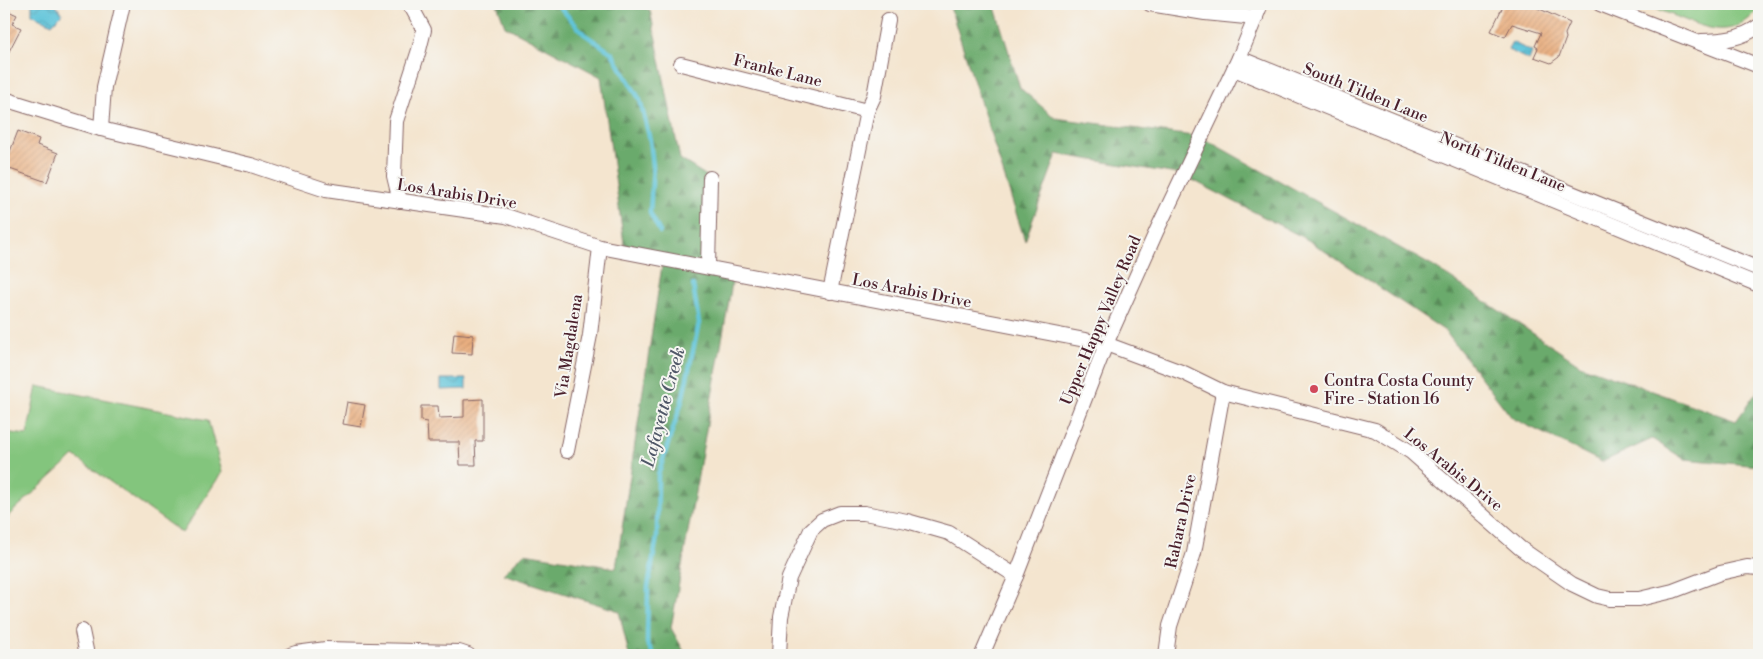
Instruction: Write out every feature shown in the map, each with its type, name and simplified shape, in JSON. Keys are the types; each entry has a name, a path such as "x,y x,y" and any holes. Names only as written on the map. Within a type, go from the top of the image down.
{"street":[{"path":"101,129 104,87 123,4"},
{"path":"400,201 394,176 396,121 424,30 408,4"},
{"path":"1150,4 1204,13 1256,18"},
{"name":"Upper Happy Valley Road","path":"982,655 1016,576 1106,344 1236,64 1261,4"},
{"path":"1600,4 1758,63"},
{"path":"830,292 867,111 874,96 888,20"},
{"path":"1693,40 1733,39 1759,26"},
{"name":"Franke Lane","path":"681,64 867,111"},
{"name":"South Tilden Lane","path":"1236,64 1759,269"},
{"name":"North Tilden Lane","path":"1236,64 1759,285"},
{"name":"Los Arabis Drive","path":"4,99 101,129 251,165 326,190 506,216 600,247 1106,344 1184,373 1223,392 1375,430 1411,452 1520,548 1572,584 1597,596 1640,599 1673,591 1720,573 1747,567 1759,568"},
{"path":"708,267 710,178"},
{"name":"Via Magdalena","path":"567,451 590,335 600,247"},
{"name":"Rahara Drive","path":"1166,655 1170,626 1194,553 1223,392"},
{"path":"779,655 781,617 789,578 811,530 822,520 840,513 864,513 907,521 949,532 1016,576"},
{"path":"82,631 87,655"},
{"path":"290,655 326,649 459,652 468,655"}],"green space":[{"path":"497,4 631,4 650,10 680,159 710,178 708,266 734,272 671,628 686,655 629,655 619,611 503,574 524,553 616,568 663,259 625,251 601,77 505,26"},
{"path":"949,4 994,4 1020,88 1055,118 1201,137 1434,267 1580,365 1736,421 1759,389 1759,466 1684,459 1652,439 1602,462 1512,418 1445,331 1308,240 1183,175 1057,154 1025,241"},
{"path":"1644,4 1759,4 1759,9 1742,24 1733,28 1716,29 1696,24"},
{"path":"37,386 208,420 222,472 182,533 74,456 9,515 4,529 4,432 27,435"}],"water":[{"path":"32,4 55,4 62,14 52,24 32,14"},
{"path":"1512,42 1532,52 1529,60 1508,50"},
{"path":"441,379 466,379 466,389 441,390"}],"building":[{"path":"1504,4 1529,4 1570,23 1559,57 1551,63 1534,57 1538,48 1535,46 1541,33 1512,24 1505,37 1491,31"},
{"path":"4,9 17,15 12,24 21,28 4,61"},
{"path":"18,131 39,139 37,145 58,153 47,182 4,167"},
{"path":"454,333 473,335 472,354 452,353"},
{"path":"483,399 483,441 475,441 476,465 460,465 459,442 428,442 427,422 421,421 421,406 438,406 439,418 464,417 464,400"},
{"path":"347,402 365,405 361,427 343,424"}],"waterway":[{"name":"Lafayette Creek","path":"557,4 584,34 612,53 640,100 650,140 653,166 650,213 660,232"},
{"name":"Lafayette Creek","path":"654,655 647,643 648,587 657,537 658,475 682,401 699,323 693,285"}],"place":[{"name":"Contra Costa County Fire - Station 16","path":"1314,389"}]}
